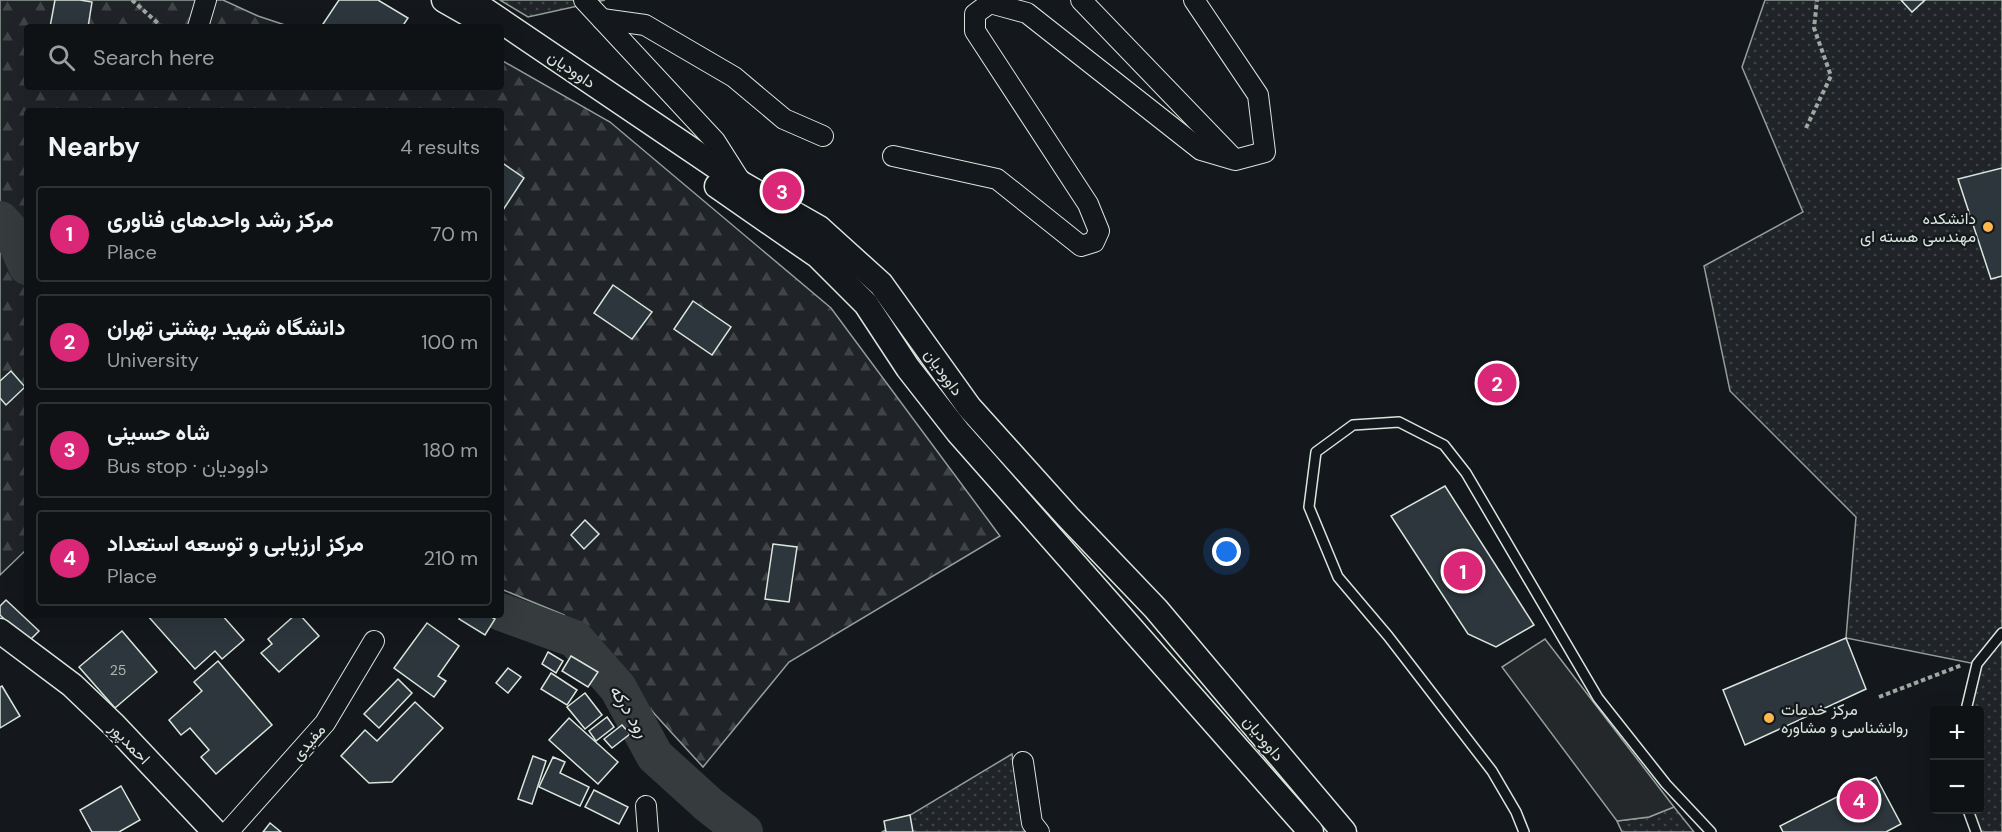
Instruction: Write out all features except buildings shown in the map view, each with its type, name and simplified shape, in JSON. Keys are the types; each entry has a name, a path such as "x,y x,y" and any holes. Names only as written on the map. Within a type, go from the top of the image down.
{"street":[{"path":"199,24 206,0"},
{"path":"444,0 484,24"},
{"name":"داوودیان","path":"470,0 504,24"},
{"path":"584,0 715,141 739,191"},
{"path":"1081,0 1235,160"},
{"path":"893,156 997,179 1081,246 1094,242 1099,231 1088,204 975,31 975,14 990,3 1027,13 1201,150 1235,160 1265,152 1258,95 1194,0"},
{"path":"602,19 645,25 734,77 784,119 823,136"},
{"name":"داوودیان","path":"504,24 739,191 818,256 866,304 908,368 958,432 1311,832"},
{"name":"داوودیان","path":"504,37 739,191 819,228 882,284 969,407 1068,517 1156,609 1344,832"},
{"name":"احمدپور","path":"0,631 72,685 114,725 215,832"},
{"name":"مفیدی","path":"228,832 325,723 374,641"},
{"name":"احمدپور","path":"0,646 39,660"},
{"path":"1208,713 1222,687"},
{"path":"1023,762 1032,823 1039,832"},
{"path":"646,806 648,832"}],"lane":[{"path":"1524,832 1516,812 1492,771 1388,636 1338,577 1309,507 1316,452 1353,425 1399,422 1444,445 1466,473 1598,698 1666,784 1711,832"},
{"path":"1967,706 1977,664 2002,633"},
{"path":"1969,814 1976,832"}],"path":[{"path":"132,0 159,24"},
{"path":"1806,128 1831,76 1814,28 1817,0"},
{"path":"1879,697 1958,665"}],"green space":[{"path":"0,0 223,0 282,24 24,24 24,90 504,90 504,62 610,122 831,308 1000,536 789,662 703,767 564,615 504,590 504,108 24,108 24,552 0,575"},
{"path":"500,0 605,0 528,17"},
{"path":"1765,0 1901,0 1912,12 1925,0 2002,0 2002,832 1976,832 1969,814 1984,814 1984,706 1967,706 1976,664 1846,638 1856,517 1730,391 1704,266 1803,212 1742,67"},
{"path":"1012,754 1022,816 1029,832 882,832"},
{"path":"1674,807 1694,832 1622,832 1617,821 1649,817"}],"shaded area":[{"path":"1545,639 1674,807 1649,817 1617,821 1502,667"}],"waterway":[{"name":"رود درکه","path":"0,220 13,234 24,259"},
{"name":"رود درکه","path":"504,613 575,639 618,688 655,756 709,805 744,832"}],"place":[{"name":"شاه حسینی","path":"782,191"},
{"name":"دانشکده مهندسی هسته ای","path":"1988,227"},
{"name":"دانشگاه شهید بهشتی تهران","path":"1497,383"},
{"name":"مرکز رشد واحدهای فناوری","path":"1463,571"},
{"name":"مرکز خدمات روانشناسی و مشاوره","path":"1769,718"},
{"name":"مرکز ارزیابی و توسعه استعداد","path":"1859,800"}]}
